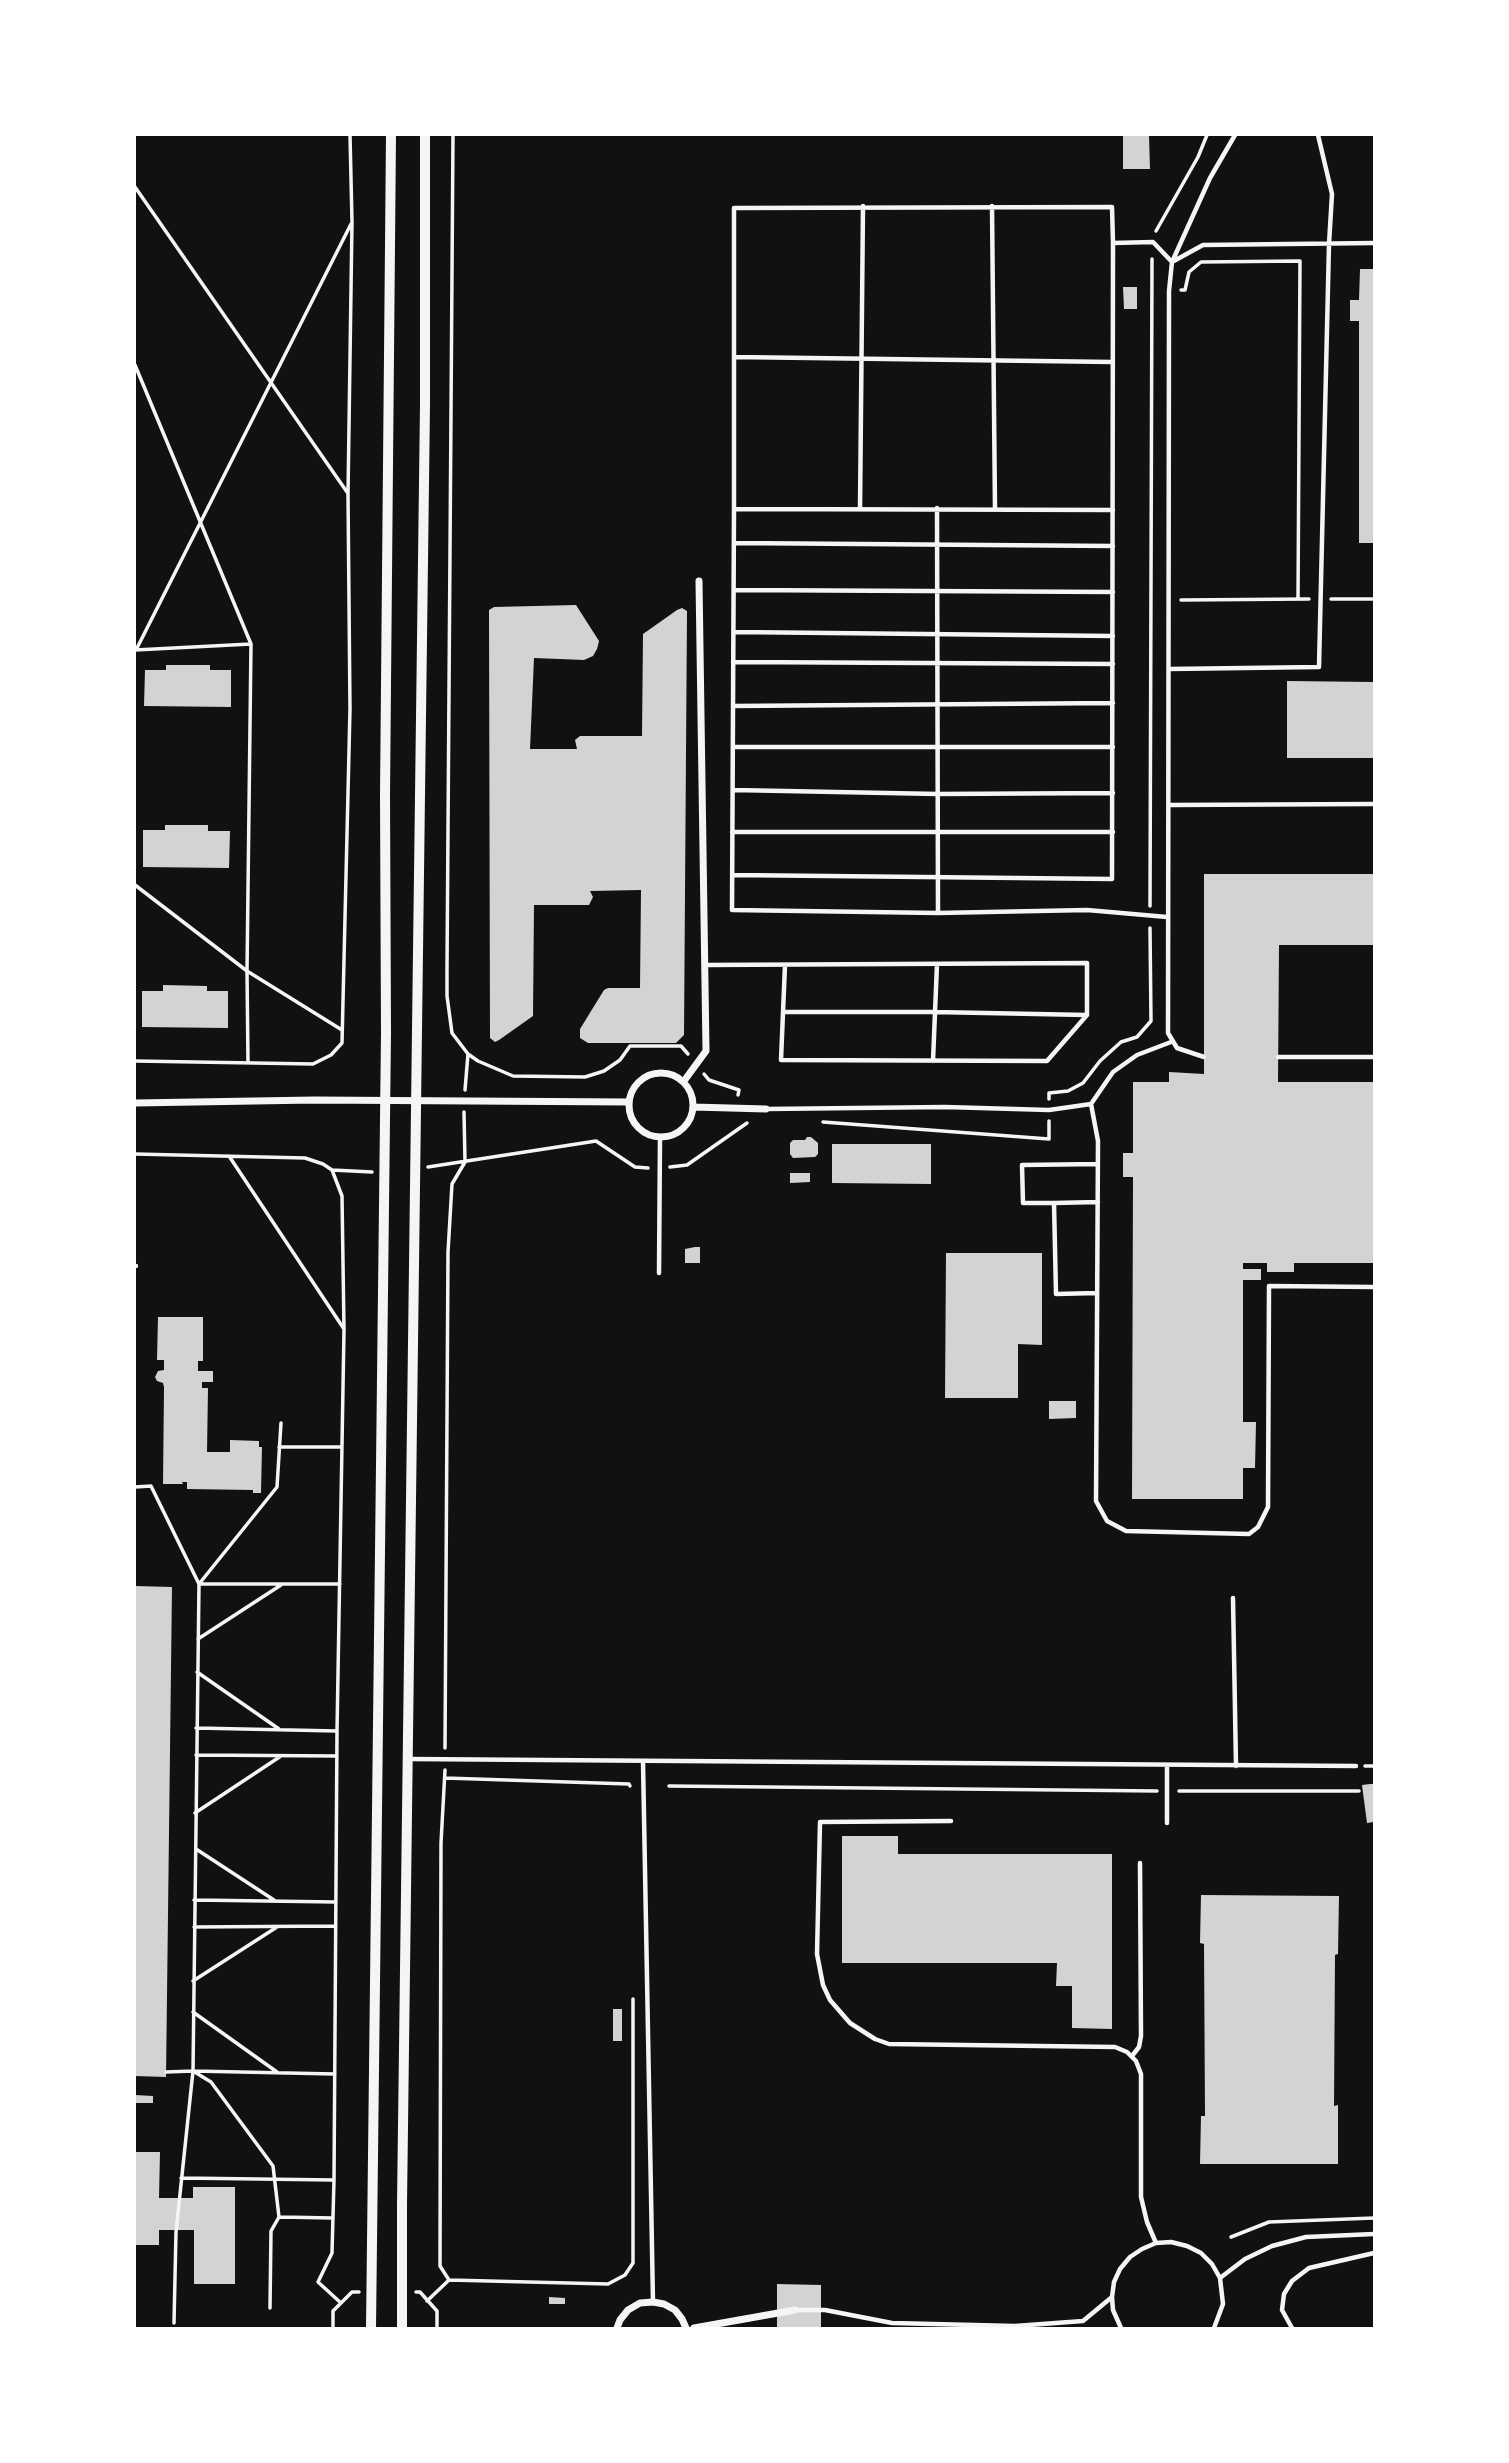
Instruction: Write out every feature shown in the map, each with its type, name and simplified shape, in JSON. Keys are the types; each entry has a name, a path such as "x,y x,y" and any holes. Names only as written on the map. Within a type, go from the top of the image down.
{"street":[{"path":"371,2328 391,135"},
{"path":"402,2328 425,404 425,135"},
{"path":"684,1081 706,1051 699,581"},
{"path":"663,1072 684,1081 692,1097 693,1107 685,1126 677,1133 660,1137 648,1135 639,1129 629,1112 628,1102 631,1092 644,1077 663,1072"},
{"path":"135,1104 384,1100 628,1102"},
{"path":"693,1107 766,1109"},
{"path":"617,2328 628,2310 640,2303 653,2302 674,2310 686,2328"},
{"path":"694,2328 795,2310"}],"lane":[{"path":"1204,1057 1177,1048 1171,1042 1168,1025 1169,291 1172,262 1210,178 1235,135"},
{"path":"1169,669 1320,667 1332,194 1318,135"},
{"path":"860,509 863,206"},
{"path":"992,206 995,509"},
{"path":"732,875 1112,879 1112,206 734,208 734,632 733,662 733,790 732,832 732,875 732,910 937,913 1087,910 1167,917"},
{"path":"1113,243 1153,242 1172,262"},
{"path":"1172,262 1203,245 1374,243"},
{"path":"734,357 1113,362"},
{"path":"937,508 937,913"},
{"path":"734,509 1113,510"},
{"path":"734,543 1113,546"},
{"path":"734,590 1113,592"},
{"path":"734,632 1113,636"},
{"path":"733,662 1113,664"},
{"path":"733,706 1113,703"},
{"path":"733,747 1112,747"},
{"path":"733,790 938,794 1113,793"},
{"path":"1169,805 1374,804"},
{"path":"732,832 1113,832"},
{"path":"705,965 1087,962 1087,1015 1047,1061 781,1060 785,965"},
{"path":"933,1061 937,964"},
{"path":"783,1012 1087,1015"},
{"path":"1171,1042 1137,1055 1113,1072 1091,1104 1098,1141 1096,1501 1107,1521 1126,1531 1249,1534 1258,1527 1268,1507 1269,1286 1374,1287"},
{"path":"1278,1057 1374,1057"},
{"path":"766,1109 945,1107 1049,1110 1091,1104"},
{"path":"659,1273 660,1137"},
{"path":"1098,1164 1022,1165 1023,1203 1098,1202"},
{"path":"1054,1203 1056,1294 1097,1293"},
{"path":"1233,1598 1236,1766"},
{"path":"408,1759 1356,1766"},
{"path":"643,1762 653,2302"},
{"path":"1167,1766 1167,1823"},
{"path":"951,1821 820,1822 819,1970 823,1985 839,2013 862,2032 889,2044 1115,2047 1132,2056 1141,2074 1141,2197 1156,2244"},
{"path":"1132,2056 1139,2047 1141,2036 1140,1863"},
{"path":"1220,2278 1245,2259 1272,2246 1306,2237 1374,2234"},
{"path":"1121,2328 1113,2310 1112,2297 1114,2282 1120,2269 1129,2257 1142,2249 1171,2242 1194,2249 1212,2264 1220,2278 1223,2304 1220,2318 1214,2328"},
{"path":"1292,2328 1282,2310 1284,2294 1293,2281 1309,2268 1374,2253"},
{"path":"795,2310 825,2311 892,2323 1015,2326 1083,2320 1112,2297"}],"path":[{"path":"135,1061 313,1064 331,1055 342,1042 350,709 350,135"},
{"path":"453,135 447,996 452,1033 468,1054 513,1076 585,1077 604,1071 620,1060 630,1046 681,1046 709,1080 739,1090 738,1129"},
{"path":"819,1122 1049,1139 1049,1093 1068,1091 1083,1083 1110,1052 1121,1042 1137,1037 1151,1021 1153,242 1157,228 1198,157 1207,135"},
{"path":"135,187 348,494"},
{"path":"251,644 135,650 352,222"},
{"path":"1151,292 1185,290 1189,272 1201,262 1300,261 1298,600"},
{"path":"135,365 251,644 248,1063"},
{"path":"1150,600 1374,599"},
{"path":"135,885 247,971 343,1031"},
{"path":"449,2280 440,2266 442,1843 446,1760 445,1448 448,1252 452,1184 465,1162 596,1141 635,1167 661,1169 687,1165 766,1109"},
{"path":"135,1154 305,1158 332,1170 339,1185 344,1211 334,2180 332,2253 318,2281 341,2303"},
{"path":"229,1156 344,1330"},
{"path":"199,1584 277,1487 281,1423"},
{"path":"279,1447 342,1447"},
{"path":"135,1487 151,1486 199,1584 192,2071 176,2232 174,2323"},
{"path":"199,1584 340,1584"},
{"path":"198,1639 282,1585"},
{"path":"197,1672 281,1730"},
{"path":"196,1728 337,1731"},
{"path":"196,1755 337,1756"},
{"path":"195,1812 281,1756"},
{"path":"445,1778 629,1784 636,1795"},
{"path":"669,1786 1359,1791"},
{"path":"195,1849 276,1901"},
{"path":"194,1900 336,1902"},
{"path":"194,1927 336,1926"},
{"path":"193,1981 278,1927"},
{"path":"428,2301 449,2280 608,2284 625,2275 633,2263 634,1999"},
{"path":"193,2012 279,2073"},
{"path":"192,2071 211,2082 274,2166 279,2217 271,2231 270,2308"},
{"path":"166,2072 335,2074"},
{"path":"181,2179 334,2180"},
{"path":"279,2217 333,2218"},
{"path":"1231,2236 1269,2222 1374,2218"},
{"path":"420,2292 437,2311 437,2328"}],"building":[{"path":"1123,135 1149,135 1150,169 1123,169"},
{"path":"1360,269 1374,269 1374,543 1359,543 1359,321 1350,321 1350,300 1359,300"},
{"path":"1123,287 1137,287 1137,309 1124,309"},
{"path":"576,605 599,641 597,649 593,656 584,660 534,658 530,749 577,749 575,740 580,736 642,736 643,634 677,610 682,608 687,611 684,1035 676,1043 588,1043 580,1038 580,1029 604,990 640,988 641,890 590,891 593,897 589,905 534,905 533,1016 499,1040 495,1042 490,1038 489,610 494,607"},
{"path":"166,665 210,665 210,670 231,670 231,707 144,706 145,670 166,670"},
{"path":"1287,681 1374,682 1374,758 1287,758"},
{"path":"165,825 208,825 208,831 230,831 229,868 143,867 143,830 165,830"},
{"path":"1204,874 1374,874 1374,945 1279,945 1278,1082 1374,1082 1374,1263 1294,1263 1294,1272 1267,1272 1267,1263 1243,1263 1243,1269 1261,1269 1261,1280 1243,1280 1243,1422 1256,1422 1255,1468 1243,1468 1243,1499 1132,1499 1133,1177 1123,1177 1123,1153 1133,1153 1133,1082 1169,1082 1169,1072 1204,1074"},
{"path":"163,985 207,986 207,991 228,991 228,1028 142,1027 142,991 163,991"},
{"path":"807,1137 818,1143 818,1154 815,1157 793,1158 790,1154 790,1143 793,1140 805,1140"},
{"path":"832,1144 931,1144 931,1184 832,1183"},
{"path":"790,1173 810,1173 810,1182 790,1183"},
{"path":"700,1247 700,1263 685,1263 685,1249"},
{"path":"946,1253 1042,1253 1042,1345 1018,1344 1018,1398 945,1398"},
{"path":"158,1317 203,1317 203,1361 198,1361 198,1371 213,1371 213,1382 202,1382 202,1388 208,1388 207,1452 230,1452 230,1440 259,1441 259,1447 262,1447 261,1493 253,1493 253,1490 187,1489 187,1482 163,1484 164,1387 155,1377 158,1371 164,1370 164,1360 157,1360"},
{"path":"1049,1401 1076,1401 1076,1418 1049,1419"},
{"path":"135,1586 172,1587 166,2077 135,2076"},
{"path":"1374,1784 1374,1822 1367,1823 1362,1785"},
{"path":"842,1836 898,1836 898,1854 1112,1854 1112,2029 1072,2028 1072,1986 1056,1986 1057,1963 842,1963"},
{"path":"1201,1895 1339,1896 1338,1954 1335,1955 1334,2106 1338,2105 1338,2164 1200,2164 1201,2116 1205,2116 1204,1944 1200,1943"},
{"path":"613,2009 622,2009 622,2041 613,2041"},
{"path":"135,2095 153,2096 153,2103 135,2103"},
{"path":"135,2152 160,2152 159,2198 193,2198 193,2187 235,2187 235,2284 194,2284 194,2230 159,2230 159,2245 135,2245"},
{"path":"777,2284 821,2285 821,2328 777,2328"},
{"path":"549,2297 565,2298 565,2304 549,2304"}]}
